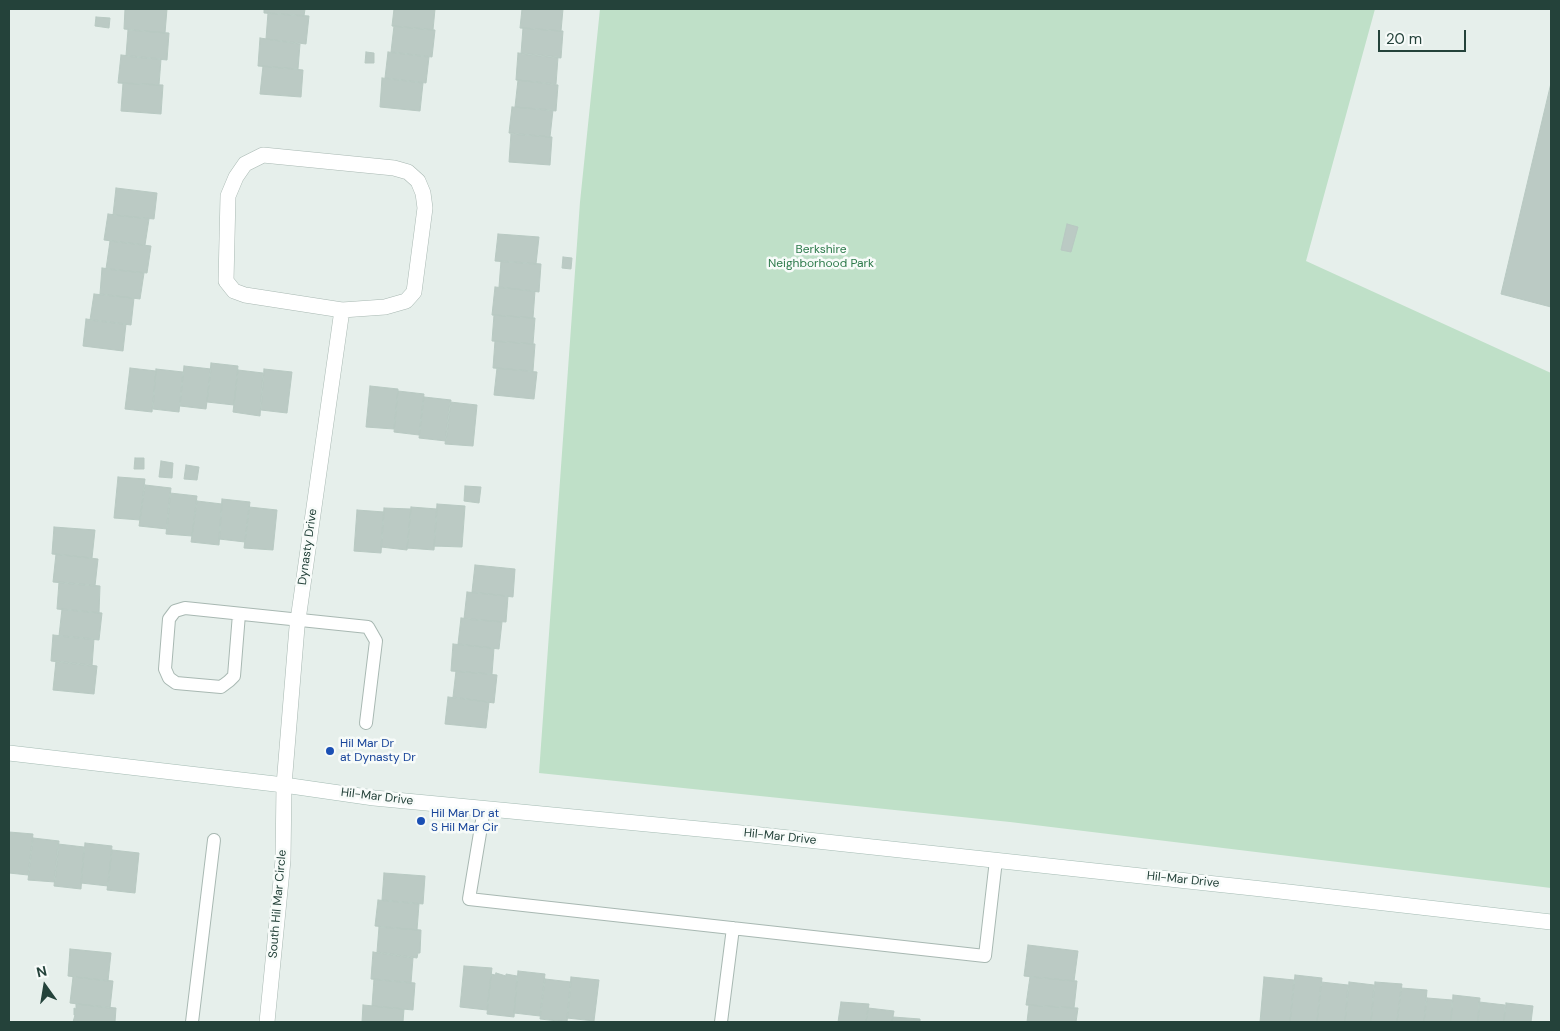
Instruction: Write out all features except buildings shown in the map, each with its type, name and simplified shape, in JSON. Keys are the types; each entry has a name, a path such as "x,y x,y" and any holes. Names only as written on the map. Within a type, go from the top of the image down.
{"street":[{"path":"263,155 384,167 408,172 418,181 423,193 425,208 414,292 406,301 385,306 342,310 245,295 234,291 226,281 228,196 236,177 245,164 263,155"},
{"name":"Dynasty Drive","path":"284,785 289,706 298,619 342,310"},
{"name":"Hil-Mar Drive","path":"9,753 284,785 374,798 742,833 1551,922"},
{"name":"South Hil Mar Circle","path":"267,1022 283,860 284,785"}],"lane":[{"path":"239,614 234,676 229,681 221,687 176,683 169,678 165,669 169,619 175,611 184,608 368,627 376,641 366,724"},
{"path":"484,809 469,899 985,956 996,860"},
{"path":"192,1022 214,840"},
{"path":"721,1022 733,928"}],"green space":[{"name":"Berkshire Neighborhood Park","path":"600,9 1375,9 1306,261 1551,373 1551,888 1010,822 539,773 580,202"}],"place":[{"name":"Hil Mar Dr at Dynasty Dr","path":"330,751"},
{"name":"Hil Mar Dr at S Hil Mar Cir","path":"421,821"}]}
